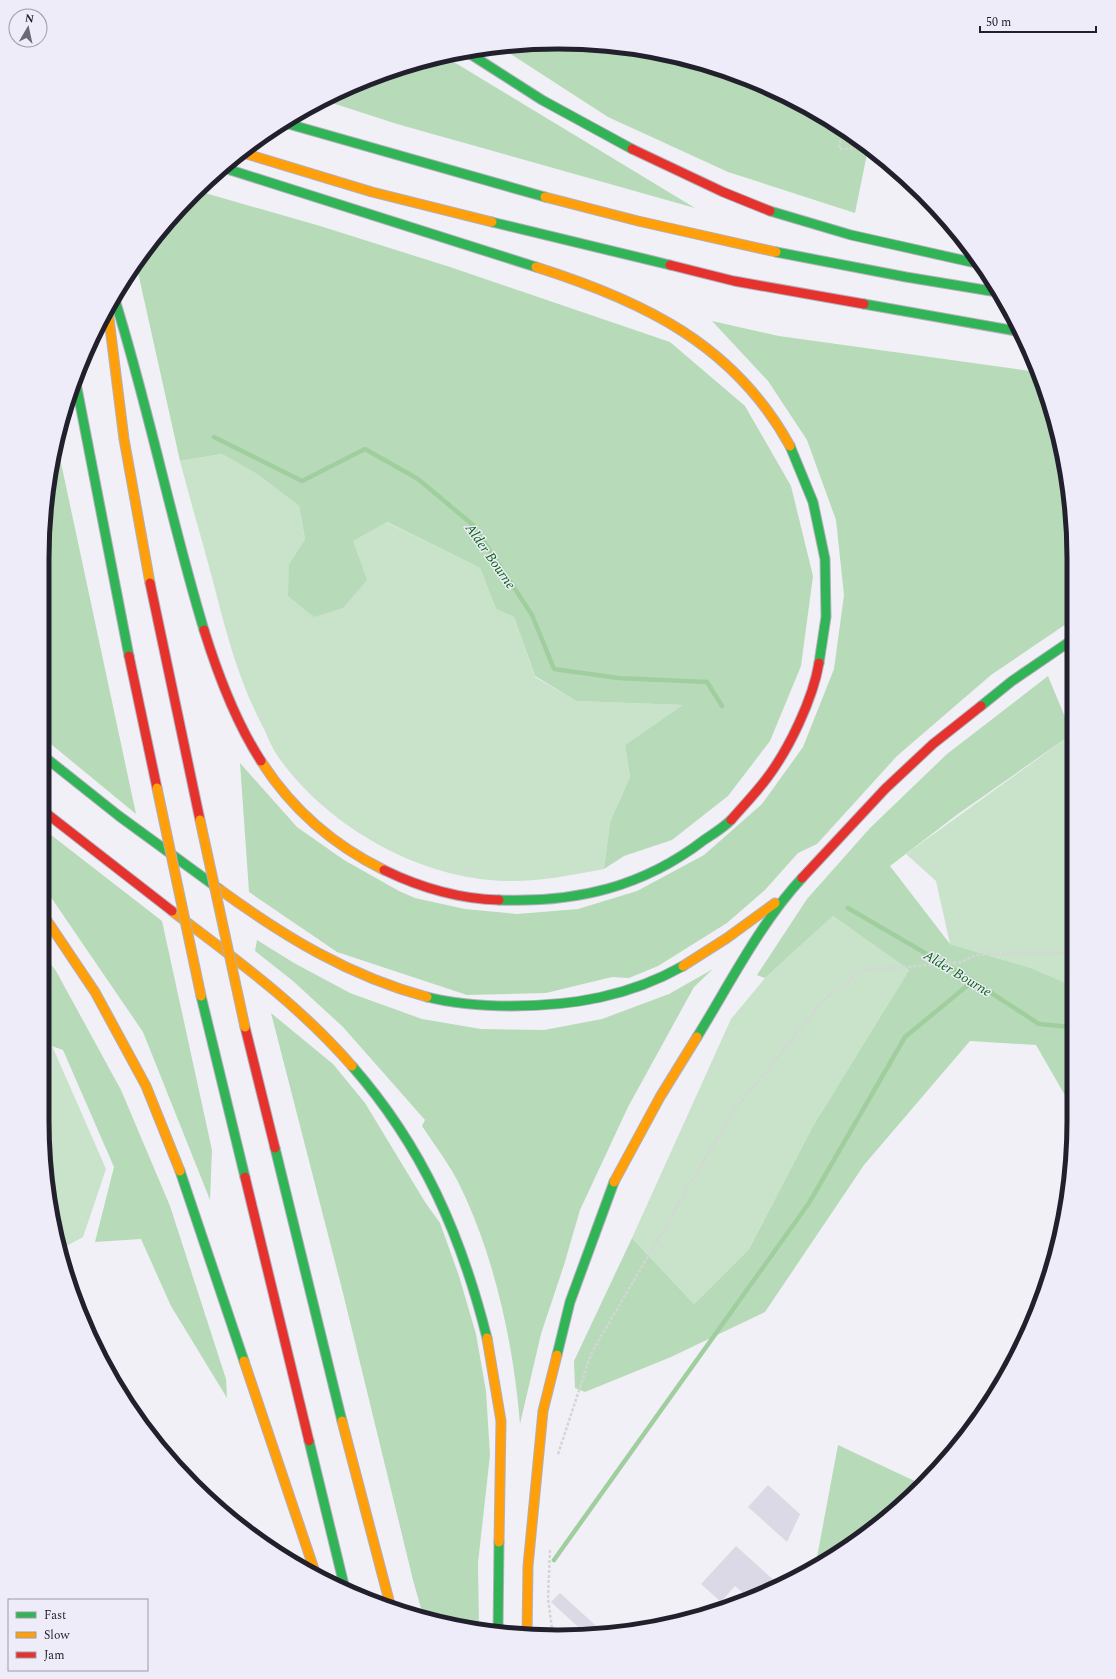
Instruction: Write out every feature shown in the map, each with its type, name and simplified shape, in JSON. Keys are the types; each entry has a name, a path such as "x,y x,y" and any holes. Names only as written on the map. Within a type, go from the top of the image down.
{"highway":[{"path":"473,56 525,91 576,121 643,156 731,196 776,213 830,229 875,241 972,262"},
{"path":"291,125 471,178 708,239 874,272 991,291"},
{"path":"248,154 372,192 726,279 1014,330"},
{"path":"116,304 128,340 173,522 200,618 222,686 245,737 269,773 302,813 333,840 385,871 438,891 515,902 559,900 600,892 624,884 680,858 712,835 732,818 764,783 787,750 811,697 825,636 828,595 824,545 817,508 801,465 780,427 749,386 715,354 692,337 648,310 628,301 566,277 229,170"},
{"path":"109,319 111,349 142,539 245,1028 360,1493 389,1601"},
{"path":"77,390 114,584 202,996 343,1583"},
{"path":"526,1629 528,1566 542,1411 570,1302 615,1179 660,1097 752,947 788,893 885,789 933,744 1012,681 1067,643"},
{"path":"49,760 136,830 249,912 281,932 339,966 366,978 438,1001 478,1006 514,1007 565,1004 610,996 639,987 689,964 788,893"},
{"path":"49,815 146,892 268,983 302,1013 334,1044 361,1075 379,1097 414,1148 436,1188 464,1252 485,1327 490,1354 501,1425 498,1627"},
{"path":"49,923 95,992 146,1086 176,1158 315,1568"}],"path":[{"path":"841,135 839,149 860,148"},
{"path":"557,1460 591,1354 732,1113 822,1002 860,971 959,962 976,955 1067,953"},
{"path":"550,1549 548,1598 551,1630"}],"green space":[{"path":"558,49 624,53 690,66 722,76 783,101 841,135 867,153 855,213 728,172 608,117 507,52"},
{"path":"452,61 695,208 397,124 330,102 394,76 426,66"},
{"path":"204,193 320,226 450,267 670,342 745,406 791,486 813,576 801,666 770,741 728,796 672,840 624,856 604,869 610,822 630,777 625,745 683,705 576,701 535,676 514,617 496,609 480,568 387,522 353,541 367,580 343,608 314,617 288,596 289,564 305,539 299,506 257,474 222,454 180,461 138,271 175,222"},
{"path":"712,321 779,336 1031,371 1050,426 1063,492 1066,525 1067,623 991,675 897,756 817,844 798,853 765,890 727,923 658,966 629,978 612,977 546,993 467,995 337,952 249,892 240,763 297,827 344,860 399,891 415,898 465,909 517,914 578,909 637,891 704,855 762,804 803,747 834,669 844,595 836,520 807,440 768,381"},
{"path":"222,454 257,474 299,506 305,539 289,564 352,541 386,522 480,568 496,609 514,617 535,677 576,701 684,705 625,745 630,777 610,822 604,869 555,878 518,881 474,878 441,871 409,859 379,845 350,827 323,806 299,783 275,752 248,696 225,626 180,461"},
{"path":"60,456 136,814 49,742 50,525 53,492"},
{"path":"1048,676 1067,722 1067,738 958,814 890,866 950,944 1031,968 1067,983 1067,1099 1036,1045 970,1041 864,1165 765,1312 671,1357 585,1392 575,1388 574,1361 632,1238 694,1304 749,1249 813,1126 909,970 833,916 765,978 757,975 807,899 870,828 947,754"},
{"path":"1067,738 1067,983 1031,968 950,944 936,881 906,854"},
{"path":"49,833 162,921 212,1150 210,1200 143,1032 49,894"},
{"path":"833,916 909,970 813,1126 749,1249 694,1304 632,1238 731,1019 765,978"},
{"path":"257,940 294,963 350,993 422,1019 481,1029 544,1030 602,1019 669,994 713,969 694,987 628,1107 580,1210 564,1265 541,1334 520,1424 508,1334 493,1273 484,1244 473,1215 453,1172 422,1126 425,1120 343,1027 293,981 255,951"},
{"path":"49,962 56,971 121,1090 170,1206 226,1379 227,1398 171,1306 141,1239 95,1242 114,1167 63,1050 49,1045"},
{"path":"271,1013 333,1064 365,1103 425,1202 440,1223 459,1276 476,1334 486,1391 490,1455 478,1563 479,1624 422,1612 343,1293"},
{"path":"49,1039 106,1169 83,1237 65,1247 53,1187 49,1121"},
{"path":"838,1445 917,1482 894,1504 868,1525 817,1559"}],"building":[{"path":"768,1485 800,1514 787,1542 748,1507"},
{"path":"736,1546 775,1581 745,1594 735,1586 721,1602 701,1584"},
{"path":"560,1593 599,1628 581,1629 551,1602"}],"waterway":[{"name":"Alder Bourne","path":"214,437 302,481 365,449 418,479 473,525 532,615 554,669 618,678 707,682 722,706"},
{"name":"Alder Bourne","path":"848,908 973,981 1039,1024 1067,1027"},
{"path":"554,1560 809,1203 905,1037 973,981"}],"traffic: fast":[{"path":"474,56 542,100 632,149"},
{"path":"291,125 545,197"},
{"path":"229,170 536,267"},
{"path":"770,211 851,235 972,262"},
{"path":"492,222 670,265"},
{"path":"776,252 906,277 991,291"},
{"path":"116,304 139,382 181,548 204,630"},
{"path":"864,304 1014,331"},
{"path":"77,390 129,656"},
{"path":"790,446 813,502 825,559 826,617 819,663"},
{"path":"981,706 1012,681 1067,643"},
{"path":"49,760 119,816 219,889"},
{"path":"499,900 555,898 582,895 608,889 657,870 681,856 725,826 731,820"},
{"path":"697,1037 759,934 787,895 802,878"},
{"path":"427,997 459,1003 491,1006 535,1006 557,1004 622,992 642,985 683,966"},
{"path":"201,996 245,1177"},
{"path":"352,1066 399,1128 419,1160 436,1194 452,1228 465,1263 487,1338"},
{"path":"275,1148 342,1421"},
{"path":"180,1171 244,1361"},
{"path":"557,1355 570,1302 614,1182"},
{"path":"309,1441 343,1583"},
{"path":"498,1627 499,1542"}],"traffic: slow":[{"path":"248,154 372,192 492,222"},
{"path":"545,197 638,221 776,252"},
{"path":"536,267 613,295 649,312 682,331 713,354 742,380 767,410 790,446"},
{"path":"109,318 124,439 150,583"},
{"path":"261,761 286,794 315,824 347,849 384,870"},
{"path":"157,788 201,996"},
{"path":"200,820 245,1027"},
{"path":"219,889 268,923 318,953 371,978 427,997"},
{"path":"683,966 727,938 775,903"},
{"path":"172,911 244,966 289,1003 352,1066"},
{"path":"49,923 95,992 146,1086 180,1171"},
{"path":"614,1182 660,1097 697,1037"},
{"path":"487,1338 501,1421 499,1542"},
{"path":"527,1629 528,1566 543,1411 557,1355"},
{"path":"244,1361 314,1568"},
{"path":"342,1421 389,1601"}],"traffic: jam":[{"path":"632,149 723,192 770,211"},
{"path":"670,265 734,281 864,304"},
{"path":"150,583 200,820"},
{"path":"204,630 215,664 235,714 261,761"},
{"path":"129,656 157,788"},
{"path":"731,820 763,784 784,753 806,708 819,663"},
{"path":"802,878 885,789 933,744 981,706"},
{"path":"49,815 172,911"},
{"path":"384,870 425,887 455,895 499,900"},
{"path":"245,1027 275,1148"},
{"path":"245,1177 309,1441"}]}
